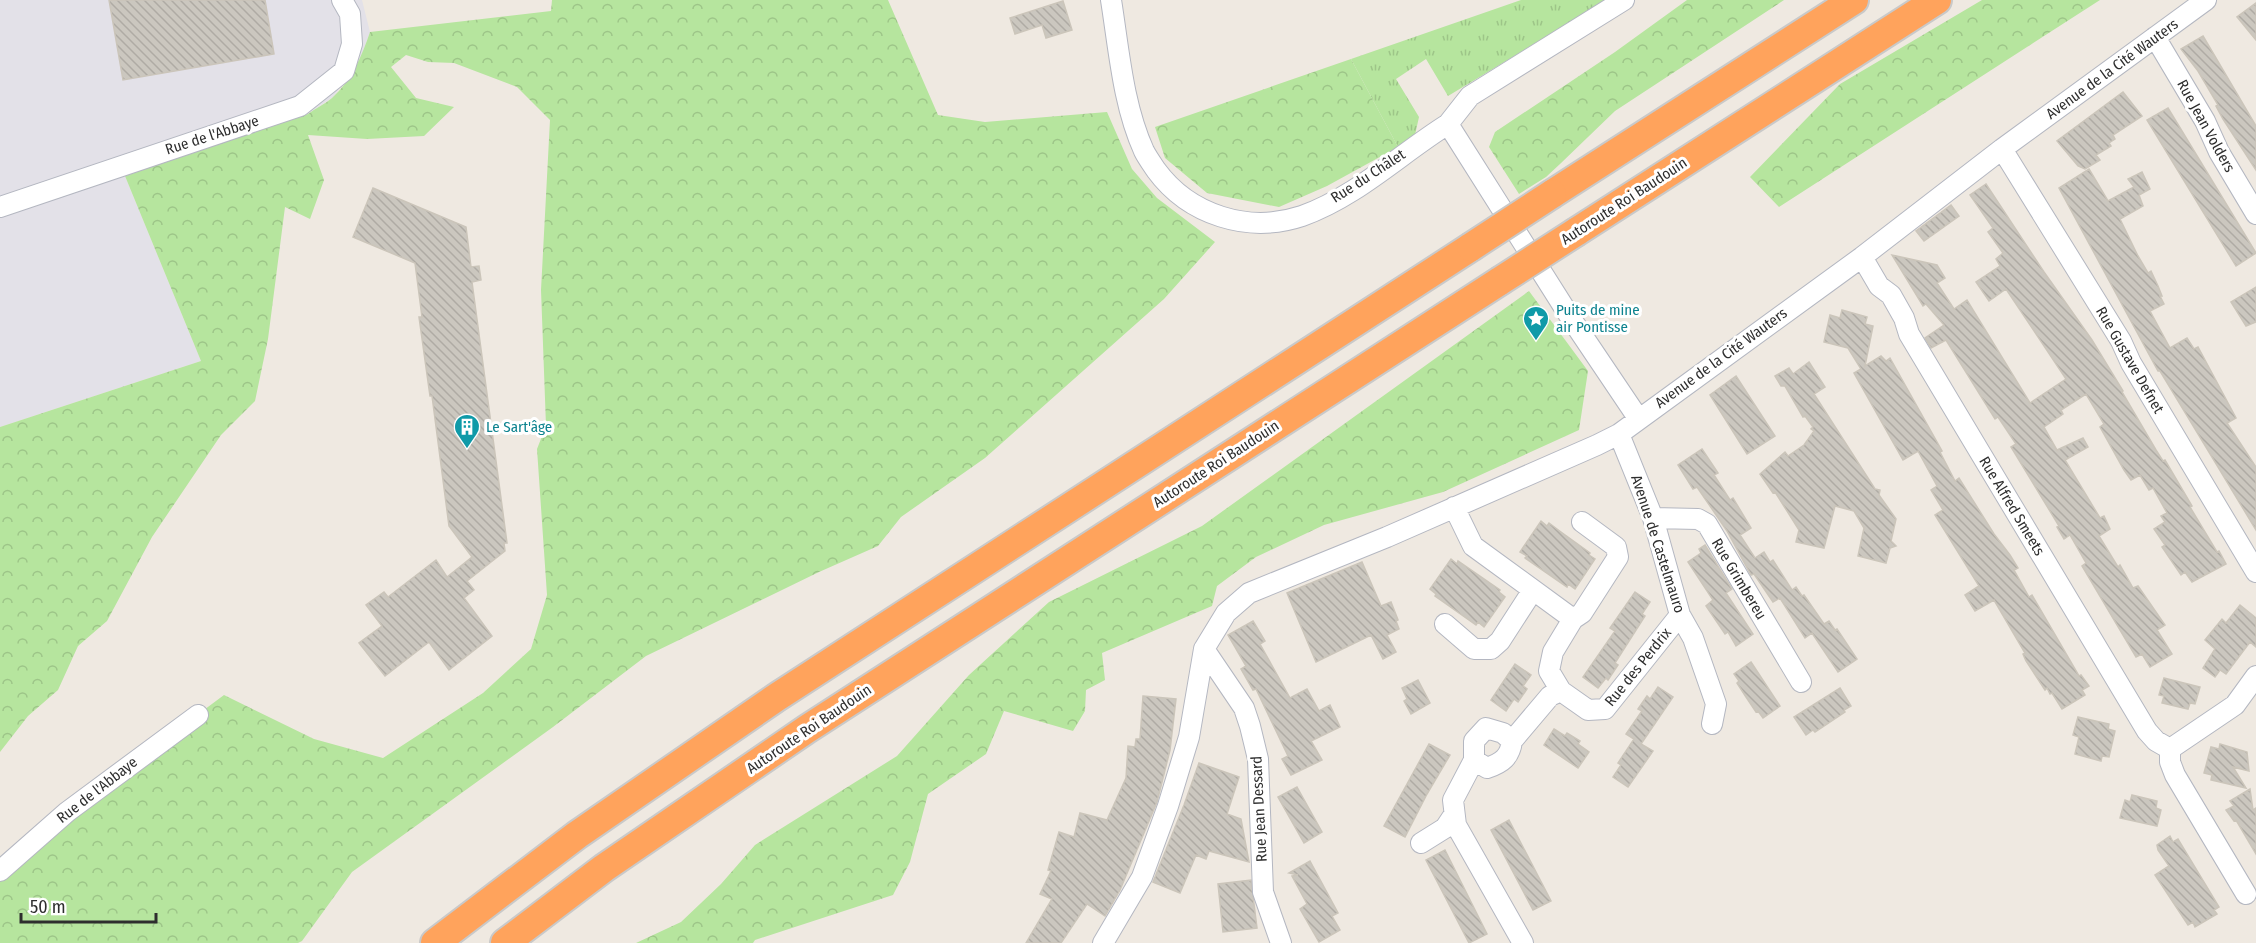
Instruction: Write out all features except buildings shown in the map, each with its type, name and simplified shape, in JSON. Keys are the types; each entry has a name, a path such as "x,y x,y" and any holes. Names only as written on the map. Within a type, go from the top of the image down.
{"highway":[{"path":"435,943 577,835 777,697 1854,0"},
{"name":"Autoroute Roi Baudouin","path":"505,943 604,868 807,729 1936,0"}],"street":[{"name":"Rue de l'Abbaye","path":"0,207 300,106 344,72 352,44 350,14 342,0"},
{"name":"Rue du Châlet","path":"1111,0 1129,108 1144,152 1166,183 1191,203 1216,216 1249,223 1281,221 1303,215 1345,195 1448,124 1470,96 1624,0"},
{"name":"Avenue de la Cité Wauters","path":"1204,649 1226,613 1249,593 1454,507 1618,434 1862,257 2002,149 2206,0"},
{"name":"Rue Jean Volders","path":"2156,38 2256,214"},
{"path":"1448,124 1572,320 1638,418"},
{"name":"Rue Gustave Defnet","path":"2002,149 2121,341 2131,363 2256,572"},
{"name":"Rue Alfred Smeets","path":"1862,257 1879,286 1891,296 1904,318 1909,334 2147,731 2156,741 2170,749"},
{"name":"Avenue de Castelmauro","path":"1618,434 1653,518 1680,615 1693,638 1716,704 1712,724"},
{"path":"1454,507 1473,546 1573,619"},
{"name":"Rue Grimbereu","path":"1653,518 1698,519 1707,524 1801,682"},
{"path":"1474,760 1487,768 1507,757 1512,741 1550,696 1561,691 1549,671 1554,652 1573,619 1582,613 1618,557 1616,547 1582,522"},
{"path":"1445,624 1474,649 1491,650 1533,590"},
{"name":"Rue des Perdrix","path":"1561,691 1588,710 1605,709 1680,615"},
{"path":"1103,943 1142,877 1168,806 1188,737 1204,649"},
{"name":"Rue Jean Dessard","path":"1204,649 1244,708 1250,726 1258,759 1263,892 1281,943"},
{"path":"2246,894 2175,775 2170,762 2170,749 2235,705 2256,676"},
{"path":"2235,705 2256,701"},
{"name":"Rue de l'Abbaye","path":"0,871 67,812 198,714"},
{"path":"1512,741 1503,733 1486,728 1474,741 1474,760 1453,800 1456,825 1522,943"},
{"path":"1420,843 1445,828 1454,816"}],"shaded area":[{"path":"0,0 362,0 370,32 353,71 333,97 308,114 125,176 201,361 0,427"}],"green space":[{"path":"552,0 888,0 938,115 985,122 1107,112 1132,169 1157,198 1215,242 1164,299 985,458 901,517 878,546 646,656 553,727 352,872 302,941 298,943 0,943 0,871 67,812 224,695 314,739 383,758 483,693 531,649 547,595 537,449 546,426 541,290 550,120 517,87 454,63 428,62 406,55 391,67 416,98 454,107 424,136 367,139 308,135 324,180 310,219 285,207 268,339 255,401 221,435 152,537 107,621 78,646 58,690 28,716 0,752 0,427 201,361 125,176 308,114 332,98 345,84 370,32 551,11"},
{"path":"1521,0 1607,0 1448,96 1426,59 1396,79 1419,117 1415,135 1398,147 1351,59"},
{"path":"1687,0 1784,0 1615,111 1546,177 1519,194 1489,147 1495,132 1615,52"},
{"path":"1982,0 2100,0 1779,207 1750,177 1840,84"},
{"path":"1351,59 1398,147 1327,186 1279,207 1207,193 1165,158 1155,127"},
{"path":"1529,291 1588,371 1579,430 1443,492 1324,525 1256,557 1217,586 1212,606 1102,653 1105,680 1086,690 1085,711 1073,731 1004,711 986,754 928,794 910,862 893,895 755,940 753,943 636,943 681,922 721,884 755,845 897,756 969,675 1049,602 1202,526"}],"place":[{"name":"Puits de mine air Pontisse","path":"1536,342"},
{"name":"Le Sart'âge","path":"467,450"}]}
